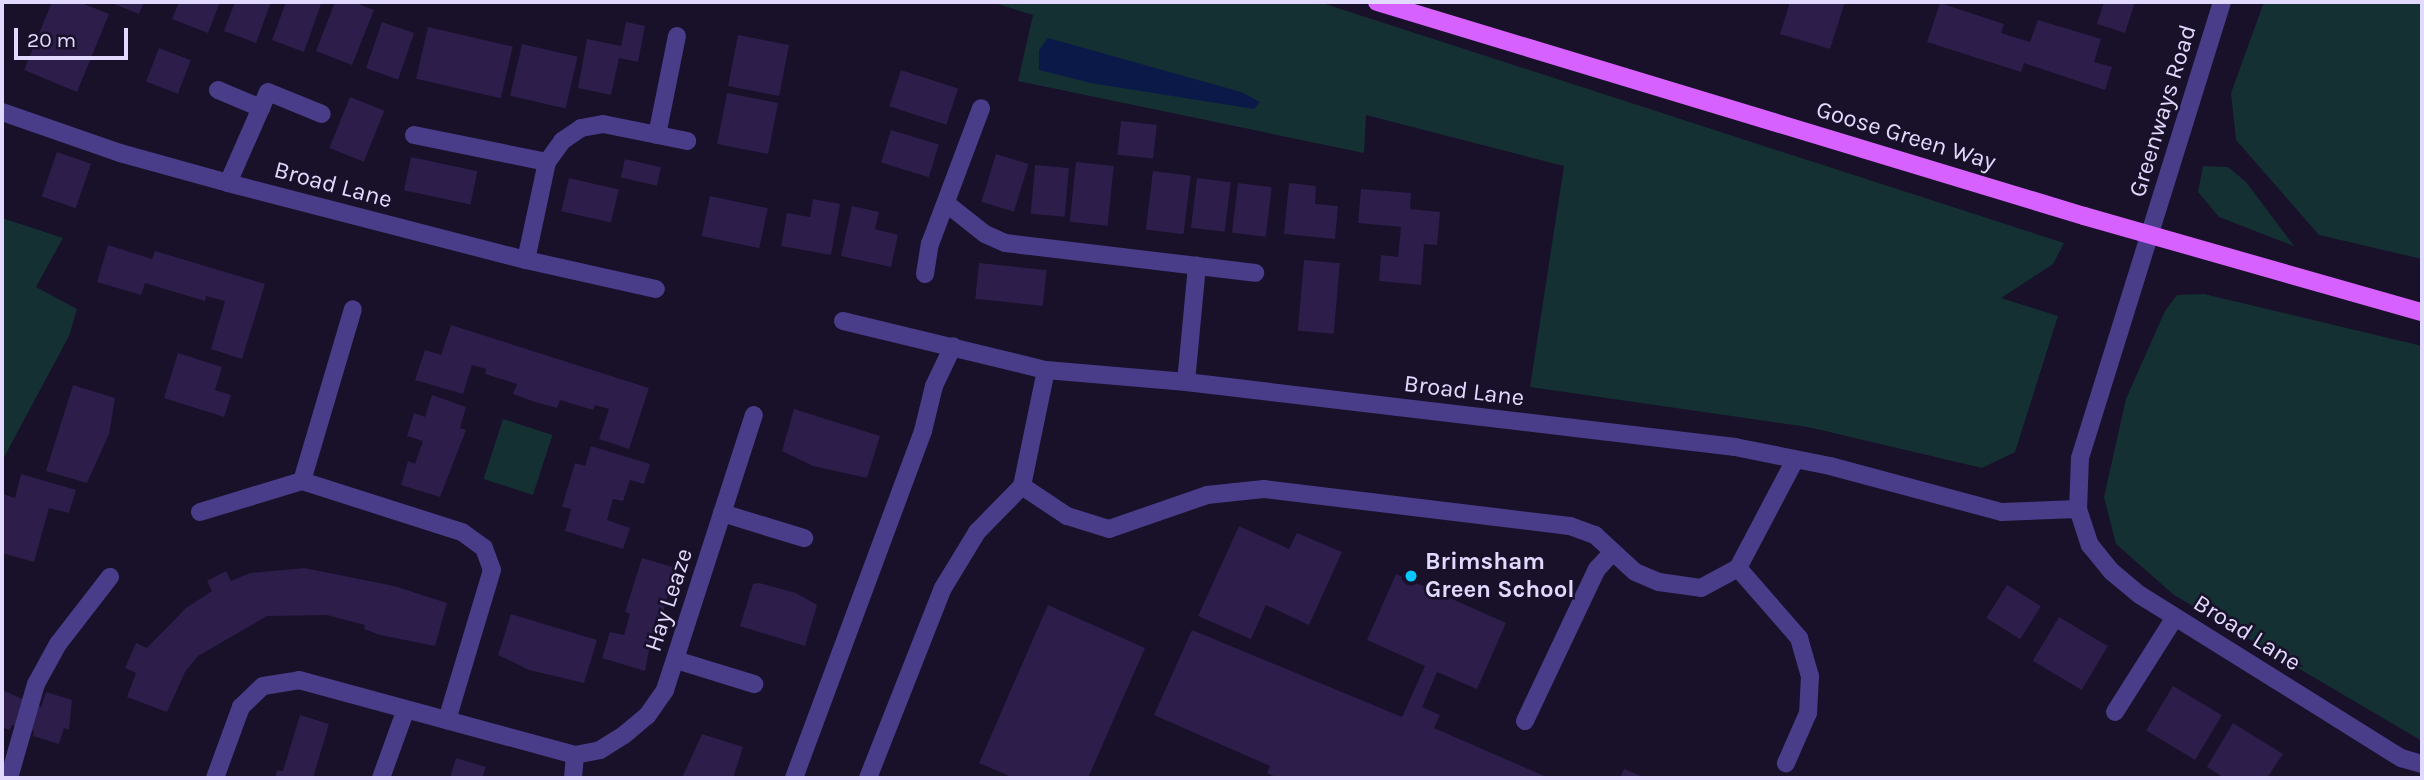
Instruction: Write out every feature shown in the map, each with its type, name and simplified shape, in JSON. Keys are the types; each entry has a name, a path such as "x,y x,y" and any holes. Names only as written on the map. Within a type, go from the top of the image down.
{"main road":[{"name":"Goose Green Way","path":"1377,2 2151,234 2422,312"}],"street":[{"name":"Greenways Road","path":"2151,234 2222,2"},
{"path":"657,135 677,36"},
{"path":"218,90 261,108"},
{"path":"228,183 268,92 322,114"},
{"path":"925,274 930,244 981,108"},
{"name":"Broad Lane","path":"2,112 120,153 228,183 526,260 656,289"},
{"path":"526,260 547,162 562,141 581,128 603,124 687,141"},
{"path":"414,135 547,162"},
{"path":"947,204 985,234 1005,243 1255,273"},
{"name":"Broad Lane","path":"2151,234 2080,458 2078,509 2090,545 2110,572 2175,617 2401,758 2422,764"},
{"path":"1186,382 1197,266"},
{"path":"302,481 354,309"},
{"name":"Broad Lane","path":"843,321 1046,370 1186,382 1735,447 2002,512 2078,509"},
{"path":"794,778 923,431 934,386 953,346"},
{"path":"868,778 943,589 977,532 1022,486 1046,370"},
{"name":"Hay Leaze","path":"575,755 600,750 647,716 664,690 754,415"},
{"path":"1022,486 1067,516 1109,529 1207,495 1264,489 1570,526 1595,536 1635,572 1659,582 1701,588 1738,568 1796,460"},
{"path":"200,512 302,481 461,532 484,548 492,570 447,720"},
{"path":"722,513 804,538"},
{"path":"1525,721 1597,569 1613,552"},
{"path":"1738,568 1799,638 1810,676 1808,713 1786,763"},
{"path":"2,776 10,778 36,684 58,644 110,577"},
{"path":"2115,712 2175,617"},
{"path":"676,660 754,684"},
{"path":"215,778 241,707 263,686 299,680 575,755 573,778"},
{"path":"381,778 406,709"}],"green space":[{"path":"991,2 1319,2 2064,243 2053,264 2001,298 2058,316 2015,452 1982,468 1808,427 1530,387 1564,166 1366,115 1364,153 1018,81 1033,15"},
{"path":"2264,2 2422,2 2422,259 2319,235 2236,140 2231,93"},
{"path":"2203,166 2228,167 2246,182 2294,246 2219,217 2198,192"},
{"path":"2,218 63,238 36,287 77,309 69,336 2,461"},
{"path":"2204,294 2422,346 2422,741 2174,595 2116,544 2104,497 2126,399 2165,311 2177,295"},
{"path":"503,419 552,435 533,495 484,479"}],"water":[{"path":"1048,38 1241,92 1260,102 1254,109 1091,83 1039,70 1039,50"}],"building":[{"path":"52,2 79,2 109,14 77,92 24,70"},
{"path":"109,2 144,2 139,14"},
{"path":"179,2 220,2 208,33 172,19"},
{"path":"235,2 271,2 256,43 224,31"},
{"path":"286,2 321,4 304,52 272,40"},
{"path":"335,2 353,2 374,10 352,65 316,51"},
{"path":"1790,2 1845,2 1830,49 1780,34"},
{"path":"2104,2 2135,2 2125,33 2097,24"},
{"path":"1940,3 2004,24 2001,33 2030,42 2038,20 2101,39 2094,62 2112,67 2105,90 2024,63 2021,72 1927,42"},
{"path":"382,22 414,33 398,79 366,68"},
{"path":"626,22 645,26 638,62 619,58 611,95 578,88 587,39 621,46"},
{"path":"428,27 513,47 501,98 416,79"},
{"path":"738,35 789,45 779,96 728,86"},
{"path":"522,44 578,57 566,108 510,96"},
{"path":"159,48 191,60 178,94 146,82"},
{"path":"901,70 958,89 946,125 889,106"},
{"path":"727,93 778,103 768,154 717,144"},
{"path":"350,97 384,111 364,162 329,148"},
{"path":"1121,121 1157,125 1153,159 1117,155"},
{"path":"891,130 939,145 929,177 881,163"},
{"path":"57,152 91,164 76,208 42,196"},
{"path":"996,154 1029,164 1014,212 981,202"},
{"path":"411,157 478,171 470,204 404,190"},
{"path":"625,159 661,167 657,186 621,178"},
{"path":"1076,162 1114,166 1108,226 1070,222"},
{"path":"1035,165 1069,168 1065,217 1031,214"},
{"path":"1153,171 1191,176 1184,234 1146,230"},
{"path":"569,178 619,189 611,223 561,211"},
{"path":"1197,178 1231,182 1225,232 1191,228"},
{"path":"1238,183 1272,187 1266,237 1232,233"},
{"path":"1289,183 1316,186 1315,204 1338,206 1335,239 1284,234"},
{"path":"1361,189 1411,193 1410,209 1440,212 1437,245 1424,244 1421,285 1379,281 1381,255 1398,257 1401,227 1358,223"},
{"path":"710,196 768,208 759,248 701,236"},
{"path":"813,199 840,204 831,255 781,246 787,213 810,217"},
{"path":"852,206 879,212 875,229 898,235 891,267 841,256"},
{"path":"108,245 152,259 155,251 265,284 242,359 211,349 225,301 206,296 205,301 145,283 141,295 97,282"},
{"path":"1304,260 1340,263 1334,334 1298,331"},
{"path":"979,263 1047,270 1043,306 975,299"},
{"path":"451,325 649,388 629,449 599,439 609,409 595,405 593,410 560,400 557,408 535,402 513,394 517,384 485,374 486,369 472,365 463,394 415,380 425,350 441,355"},
{"path":"178,353 222,367 215,390 231,395 224,417 164,398"},
{"path":"73,385 115,398 109,434 87,483 46,471"},
{"path":"432,395 466,407 460,428 466,430 440,497 401,485 408,461 415,464 423,441 407,436 414,413 425,417"},
{"path":"794,409 880,436 867,478 813,466 782,451"},
{"path":"591,446 650,464 644,484 630,480 623,501 613,499 607,520 630,528 623,549 565,531 571,509 562,507 575,463 585,466"},
{"path":"21,474 76,490 69,513 49,508 34,562 2,553 3,494 15,498"},
{"path":"1239,526 1289,549 1297,533 1342,552 1309,625 1266,605 1251,639 1198,616"},
{"path":"642,558 676,568 660,622 655,620 645,671 602,658 610,632 624,635 630,614 625,612"},
{"path":"304,568 394,586 447,603 435,646 380,635 364,629 365,625 327,615 267,616 198,656 185,672 167,712 127,697 136,673 125,668 136,643 147,648 186,608 212,591 207,581 226,571 231,581 250,573"},
{"path":"1396,574 1506,623 1477,689 1437,672 1422,707 1440,715 1434,728 1549,778 1278,778 1267,773 1270,766 1154,715 1192,630 1402,717 1425,666 1367,640"},
{"path":"759,583 796,593 817,605 805,646 740,626 753,584"},
{"path":"2007,585 2041,606 2020,639 1986,618"},
{"path":"1048,605 1145,648 1088,778 1014,778 979,763"},
{"path":"511,614 597,640 584,683 529,670 498,655"},
{"path":"2059,617 2108,646 2082,690 2033,661"},
{"path":"2173,686 2222,715 2195,760 2146,731"},
{"path":"2,690 41,707 46,692 72,700 69,730 64,728 59,744 33,736 34,731 12,725 10,730 2,727"},
{"path":"300,715 329,724 313,778 275,778 277,770 283,771"},
{"path":"2233,723 2283,754 2267,778 2224,778 2207,767"},
{"path":"702,734 743,747 733,778 682,778"},
{"path":"456,758 486,767 482,778 450,778"},
{"path":"1624,769 1646,778 1620,778"}],"place":[{"name":"Brimsham Green School","path":"1411,576"}]}
